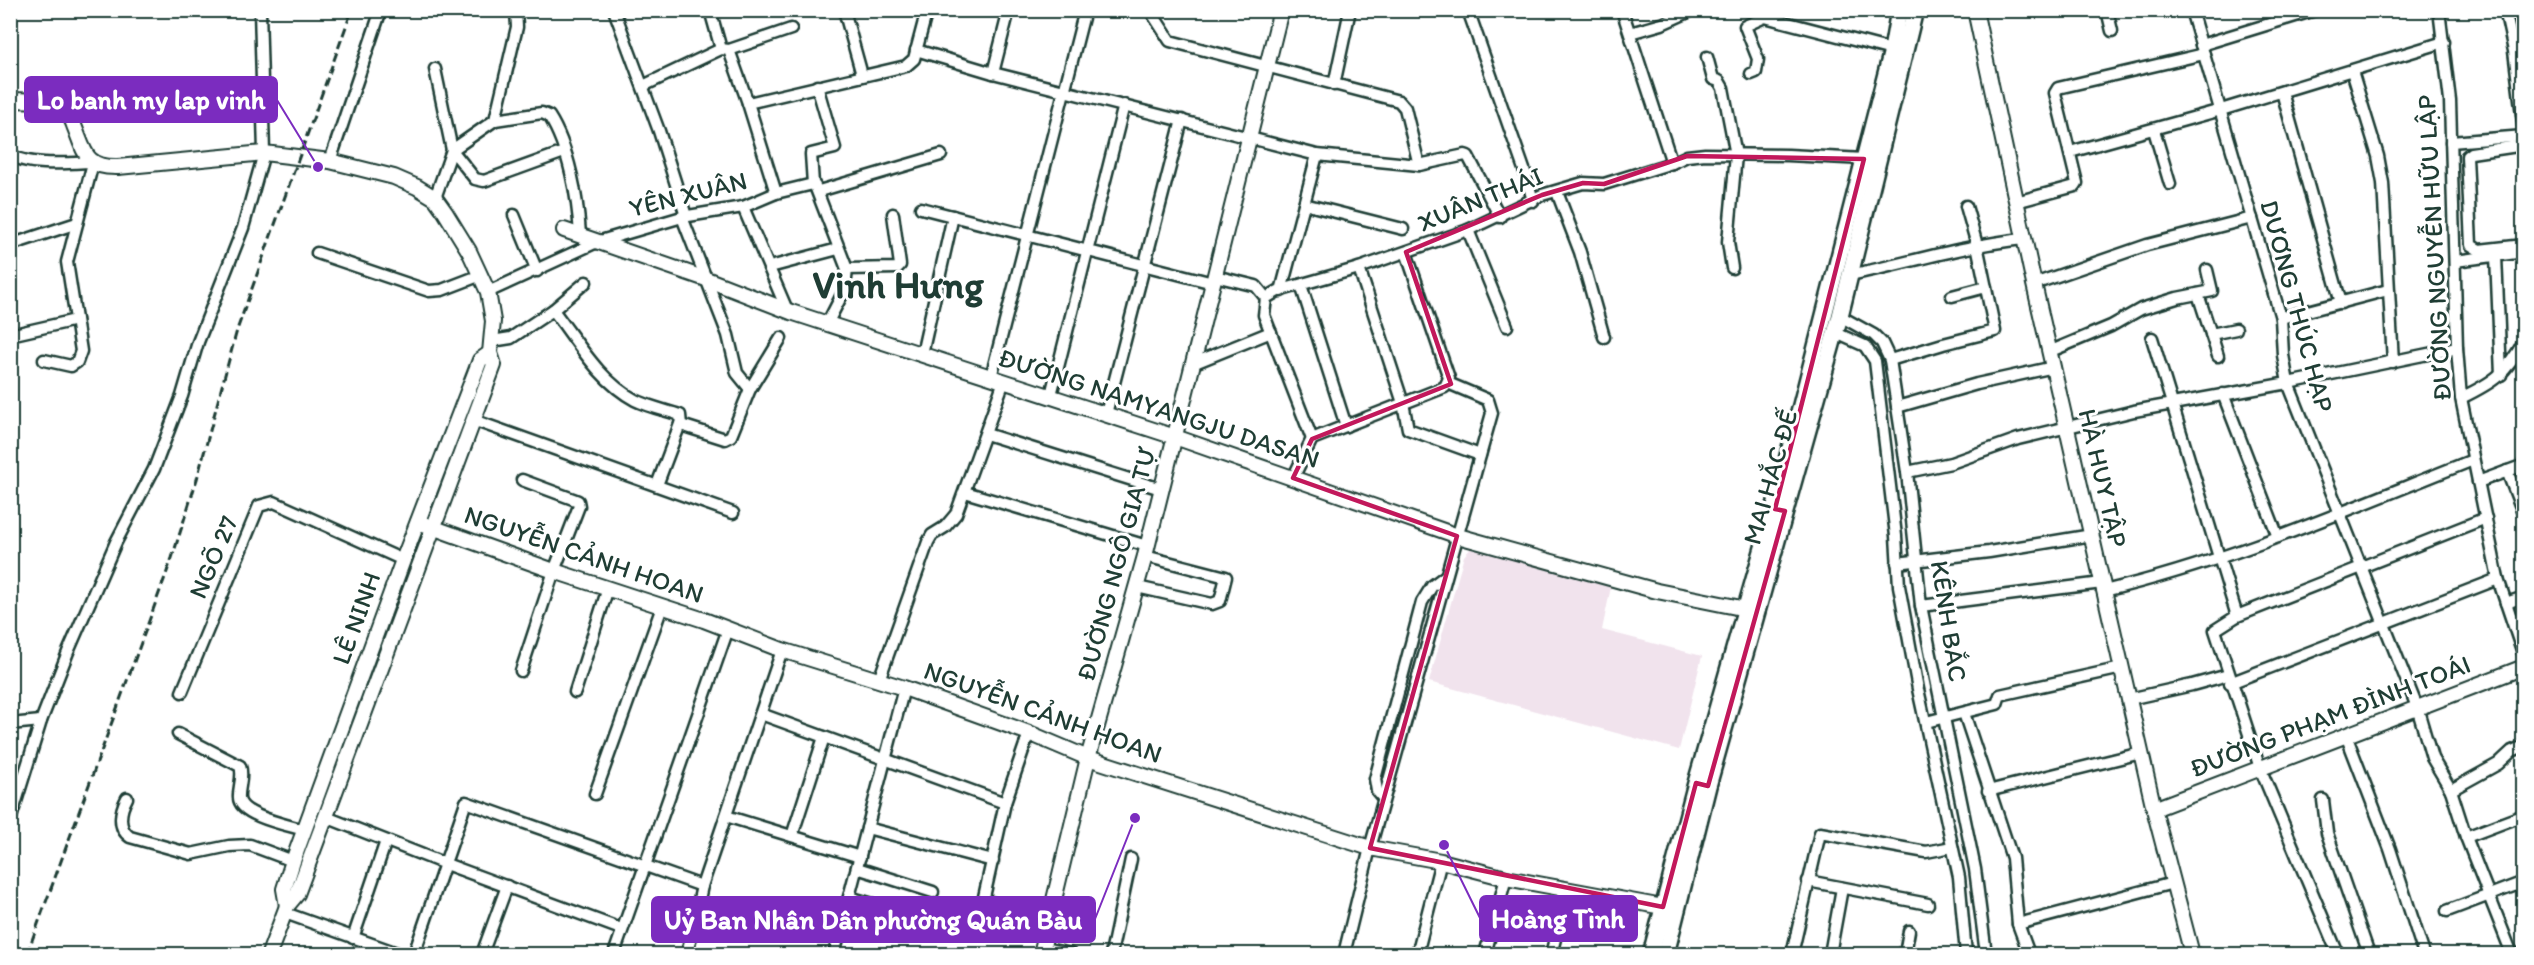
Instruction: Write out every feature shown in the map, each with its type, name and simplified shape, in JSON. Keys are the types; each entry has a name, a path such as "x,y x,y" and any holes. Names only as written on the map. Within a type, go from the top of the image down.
{"main road":[{"name":"MAI HẮC ĐẾ","path":"1652,954 1780,510 1892,50 1899,10"},
{"name":"MAI HẮC ĐẾ","path":"1666,954 1702,784 1746,609 1836,333 1915,10"}],"street":[{"path":"10,821 41,721 68,652 110,555 159,459 182,396 198,342 239,238 264,153 260,10"},
{"path":"330,161 381,10"},
{"path":"495,120 517,27 516,10"},
{"path":"614,10 643,86 684,217 728,335 737,373 750,389"},
{"name":"YÊN XUÂN","path":"488,292 597,242 684,217 743,207 776,193 748,103 710,10"},
{"path":"844,10 862,75"},
{"path":"748,103 906,66 914,59 927,10"},
{"path":"993,73 1009,10"},
{"path":"879,680 928,542 932,535 945,527 956,514 986,434 1027,235 1085,10"},
{"path":"1150,10 1170,41 1402,103 1419,165"},
{"name":"ĐƯỜNG NGÔ GIA TỰ","path":"1042,951 1088,758 1137,587 1281,10"},
{"path":"1334,85 1350,10"},
{"path":"1468,10 1533,201"},
{"path":"1622,10 1672,163"},
{"path":"1630,33 1662,24 1694,10"},
{"name":"HÀ HUY TẬP","path":"1975,10 2034,284 2188,953"},
{"path":"2107,10 2112,31"},
{"name":"DƯƠNG THÚC HẠP","path":"2191,10 2281,318 2283,355 2288,383 2417,708 2432,758 2451,790 2466,837 2512,954"},
{"path":"2016,202 2074,186 2078,179 2055,93 2058,88 2203,50 2315,10"},
{"name":"ĐƯỜNG NGUYỄN HỮU LẬP","path":"2439,10 2450,101 2457,348 2461,398 2498,579 2523,656"},
{"path":"2505,10 2514,51 2523,131"},
{"path":"1750,74 1756,72 1758,59 1745,27 1765,14 1892,50"},
{"path":"643,86 725,49 791,29"},
{"path":"2070,152 2221,111 2444,42"},
{"path":"916,50 993,73 1317,155 1419,165 1458,155 1468,156 1500,217"},
{"path":"1707,57 1713,78 1719,81 1723,88 1736,155 1728,242 1732,268"},
{"path":"435,69 452,150 472,177 481,181 564,152"},
{"path":"2352,70 2382,172 2393,362"},
{"path":"817,86 835,148 811,154 816,188 847,269 845,289 827,324"},
{"path":"2282,92 2341,303"},
{"path":"10,100 35,100 55,105 70,117 85,155 92,162"},
{"path":"1051,395 1124,105"},
{"path":"435,198 452,150 495,120 546,114 554,125 564,152 578,203 580,235"},
{"path":"1106,414 1182,120"},
{"path":"2154,129 2170,184"},
{"path":"2451,142 2523,136"},
{"path":"2523,145 2471,153 2467,156 2471,245 2479,250 2523,245"},
{"name":"LÊ NINH","path":"92,162 100,166 118,167 264,153 330,161 394,177 435,198 454,226 488,292 493,321 491,347 494,364 365,715 297,894 286,910 270,954"},
{"path":"10,154 28,161 92,162"},
{"path":"776,193 816,188 940,154"},
{"path":"1281,291 1317,155"},
{"name":"XUÂN THÁI","path":"1266,298 1281,291 1359,268 1468,230 1500,217 1542,195 1583,183 1604,184 1672,163 1687,156 1736,155 1864,159"},
{"path":"44,360 71,366 76,362 81,351 67,262 92,162"},
{"path":"1557,192 1581,252 1604,336"},
{"path":"1304,204 1403,229"},
{"path":"1890,360 1943,344 1994,333 1996,330 1966,206"},
{"path":"743,207 771,267 787,310"},
{"path":"921,208 1144,265 1214,280 1256,286 1266,298 1264,315 1312,439"},
{"path":"847,269 897,268 900,265 892,214"},
{"path":"514,215 537,271"},
{"path":"922,354 954,216"},
{"path":"2034,284 2147,245 2252,218"},
{"path":"10,245 77,223"},
{"name":"ĐƯỜNG NAMYANGJU DASAN","path":"564,230 827,324 1051,395 1456,536 1657,591 1746,609"},
{"path":"1468,230 1507,326"},
{"path":"1850,275 1919,261 1977,245 2024,239"},
{"path":"771,267 838,249"},
{"path":"1293,478 1312,439 1445,387 1448,383 1449,378 1406,252"},
{"path":"2455,261 2523,252"},
{"path":"317,253 429,291 442,290 481,275"},
{"path":"2496,256 2501,375"},
{"path":"1359,268 1403,403 1408,429 1480,455"},
{"path":"2051,351 2111,326 2141,309 2212,291 2207,270"},
{"path":"491,347 511,338 553,310 586,282"},
{"path":"1301,285 1346,426"},
{"path":"1952,296 1986,287"},
{"path":"2281,318 2388,290"},
{"path":"2198,294 2218,356"},
{"path":"553,310 599,371 620,390 641,402 680,415 680,424 657,486"},
{"name":"KÊNH BẮC","path":"1840,316 1867,330 1882,343 1890,360 1907,472 1921,606 1942,719 1975,869 1986,954"},
{"path":"10,335 76,320"},
{"path":"2211,334 2236,329"},
{"path":"1192,364 1270,332"},
{"path":"1836,333 1862,344 1870,351 1882,343"},
{"path":"2152,338 2238,616"},
{"path":"680,424 729,438 750,389 781,339"},
{"path":"2461,398 2490,384 2501,375 2512,363 2523,341"},
{"name":"LÊ NINH","path":"286,910 284,890 292,861 403,560 480,360 491,347"},
{"path":"1907,472 1951,464 2012,441 2172,403 2288,383 2457,348"},
{"name":"KÊNH BẮC","path":"1870,351 1875,361 1879,385 1901,598 1959,877 1966,954"},
{"path":"1898,407 1977,384 2054,367"},
{"path":"1344,954 1383,798 1492,413 1488,400 1448,383"},
{"path":"2223,394 2278,537"},
{"path":"473,420 733,513"},
{"path":"986,434 1161,489"},
{"path":"1921,606 2103,587 2157,579 2278,537 2473,460"},
{"path":"2478,482 2523,465"},
{"path":"2507,471 2523,515"},
{"path":"522,480 573,499 579,504 554,571 522,671"},
{"path":"965,492 1226,577 1220,601 1212,604 1137,587"},
{"name":"NGÕ 27","path":"182,692 259,506 274,502 403,560"},
{"path":"2338,954 2260,768 2229,679 2215,630 2238,616 2486,518"},
{"name":"NGUYỄN CẢNH HOAN","path":"418,522 783,650 904,688 1029,733 1088,758 1370,848 1442,861 1506,878 1664,907"},
{"path":"1897,564 2092,535"},
{"path":"1383,798 1377,791 1376,779 1422,602 1432,586 1444,577"},
{"path":"2129,699 2229,679 2498,579"},
{"path":"575,692 609,588"},
{"path":"2506,603 2523,597"},
{"path":"595,794 662,607"},
{"path":"614,954 728,629"},
{"path":"1400,640 1425,646"},
{"path":"687,954 702,886 783,650"},
{"name":"ĐƯỜNG PHẠM ĐÌNH TOÁI","path":"2154,809 2523,667"},
{"path":"1926,722 1997,704 2000,695 2122,668"},
{"path":"838,954 849,897 904,688"},
{"path":"349,708 365,715"},
{"path":"1964,713 2012,858 2018,924 2029,954"},
{"path":"760,714 1005,803"},
{"path":"10,724 41,721"},
{"path":"1029,733 1005,803 984,899 1050,920"},
{"path":"178,734 240,766 242,773 239,801 245,810 304,830"},
{"path":"2346,735 2390,849 2424,954"},
{"path":"792,836 824,737"},
{"path":"2451,790 2523,746"},
{"path":"1988,791 2141,753"},
{"path":"127,798 120,823 125,834 130,837 191,854 250,845 292,861"},
{"path":"2323,800 2327,833 2369,954"},
{"path":"414,954 443,863 466,802 702,886"},
{"path":"2466,837 2523,815"},
{"path":"726,816 792,836 933,892"},
{"path":"326,817 621,929"},
{"path":"867,828 993,861"},
{"path":"1792,954 1818,836 1821,832 1926,852 1952,847"},
{"path":"353,938 386,841"},
{"path":"1111,954 1131,859"},
{"path":"1417,954 1442,861"},
{"path":"1485,954 1506,878"},
{"path":"1808,881 1928,904"},
{"path":"2447,911 2523,882"},
{"path":"2018,924 2173,883"},
{"path":"482,954 507,886"},
{"path":"1830,954 1842,888"},
{"path":"1551,954 1568,890"},
{"path":"849,897 921,918"},
{"path":"286,910 353,938 400,954"},
{"path":"1905,954 1910,931"},
{"path":"1042,951 1071,954"},
{"path":"2518,954 2523,952"}],"highlighted area":[{"path":"1687,156 1864,159 1775,509 1785,511 1708,786 1696,783 1663,907 1370,848 1457,536 1293,478 1312,439 1451,384 1406,252 1542,195 1583,183 1604,184"}],"shaded area":[{"path":"1473,546 1612,582 1602,630 1702,656 1679,750 1429,682 1464,556"}],"railway":[{"path":"27,954 172,558 197,479 237,330 352,10"}],"place":[{"name":"Lo banh my lap vinh","path":"318,167"},
{"name":"Uỷ Ban Nhân Dân phường Quán Bàu","path":"1135,818"},
{"name":"Hoàng Tình","path":"1444,845"}],"district":[{"name":"Vinh Hưng","path":"898,285"}]}
